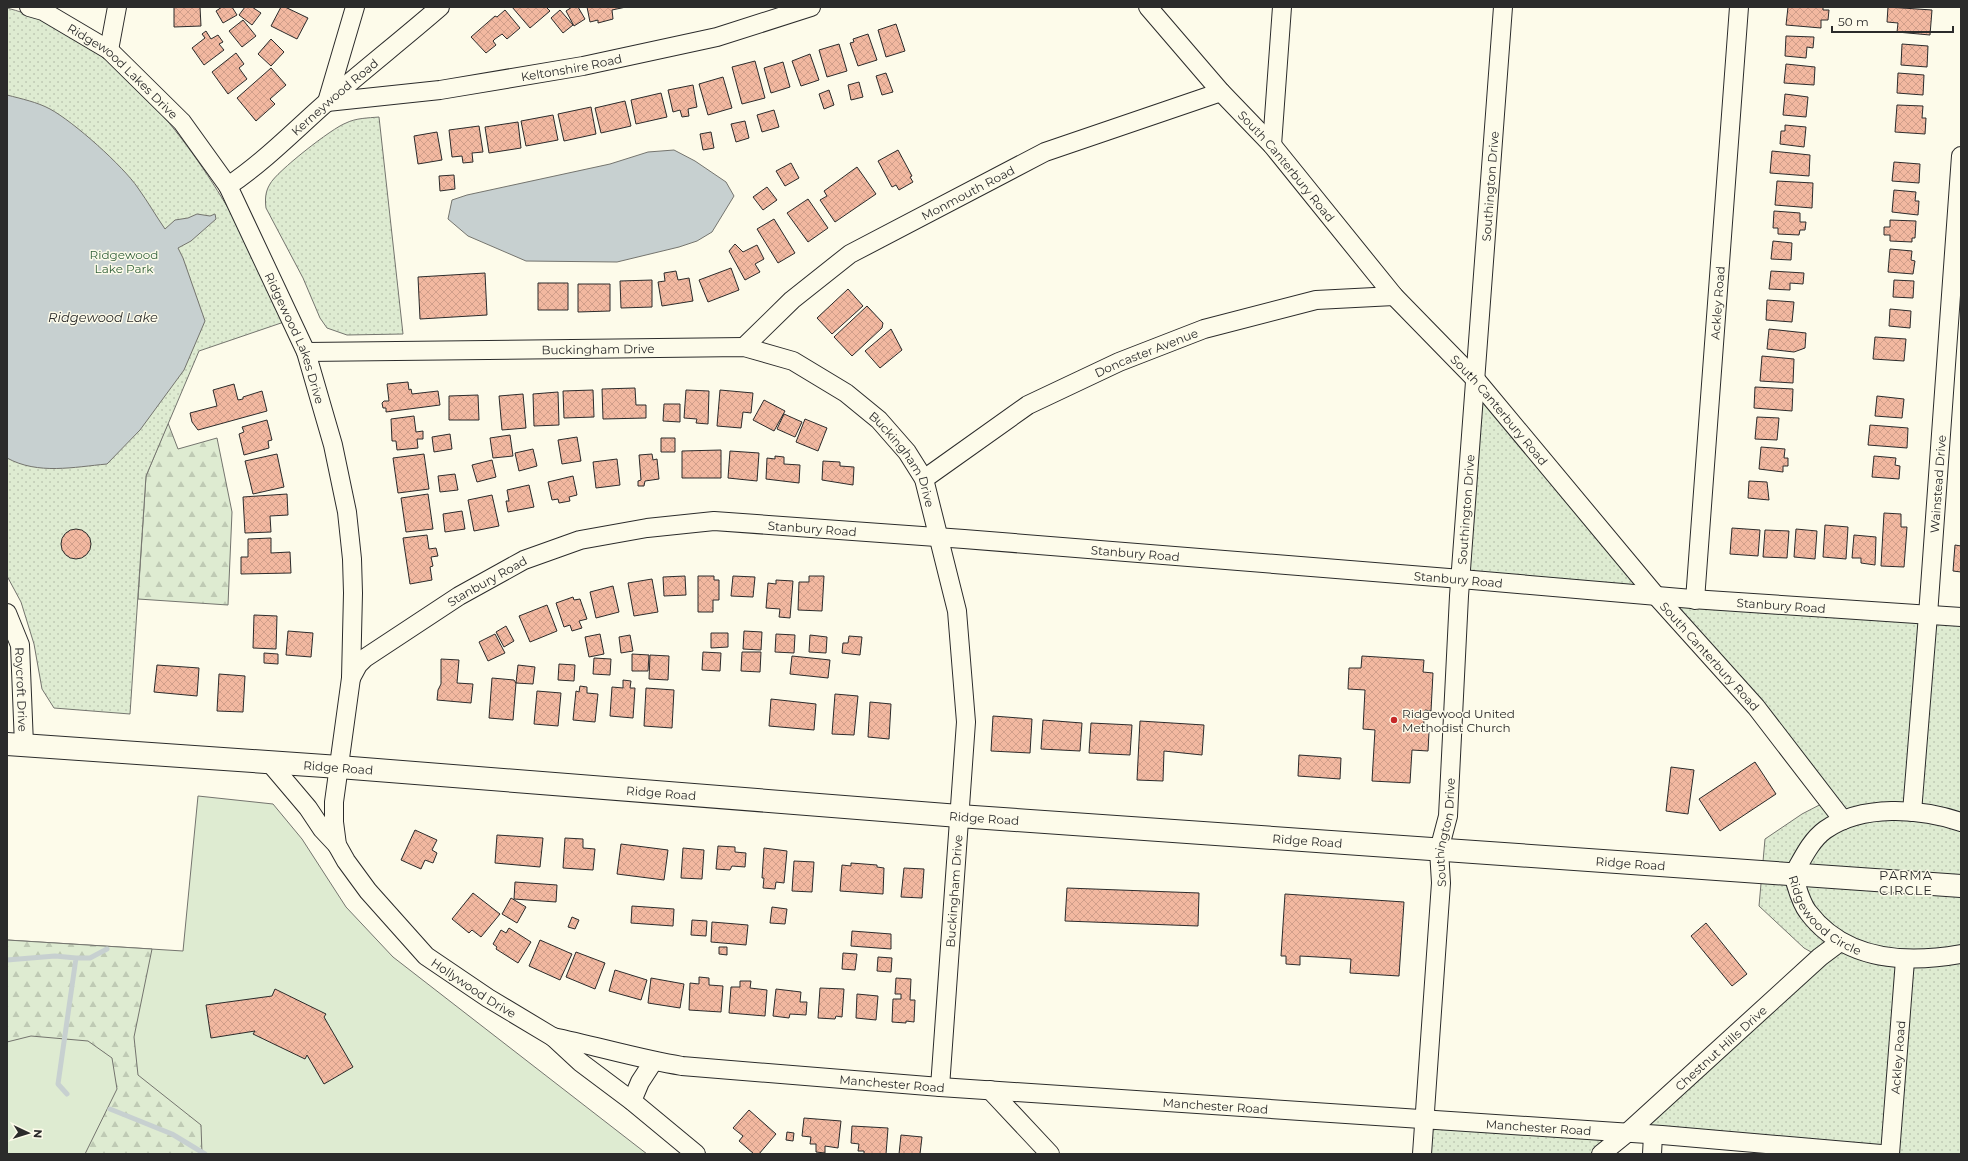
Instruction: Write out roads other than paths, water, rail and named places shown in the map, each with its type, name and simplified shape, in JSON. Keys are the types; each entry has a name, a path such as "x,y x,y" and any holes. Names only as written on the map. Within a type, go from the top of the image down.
{"main road":[{"name":"Ridge Road","path":"16,744 339,767 959,816 1961,886"}],"street":[{"name":"Ridgewood Lakes Drive","path":"29,7 43,11 109,50 182,122 228,186 306,352 333,445 347,512 353,594 351,678 339,767"},
{"path":"109,50 117,7"},
{"path":"327,102 355,7"},
{"name":"Kerneywood Road","path":"228,186 243,176 327,102 440,7"},
{"name":"Keltonshire Road","path":"327,102 440,90 583,66 717,37 811,7"},
{"name":"South Canterbury Road","path":"1148,7 1220,92 1272,145 1394,296 1477,381 1657,596 1756,707 1843,820"},
{"path":"1272,145 1282,7"},
{"name":"Southington Drive","path":"1422,1154 1442,883 1439,850 1448,816 1461,579 1477,381 1503,7"},
{"name":"Ackley Road","path":"1695,600 1739,7"},
{"name":"Monmouth Road","path":"744,347 792,300 857,251 1045,152 1220,92"},
{"name":"Wainstead Drive","path":"1912,812 1928,615 1961,156"},
{"name":"Doncaster Avenue","path":"924,479 1028,405 1126,359 1204,329 1316,300 1394,296"},
{"name":"Buckingham Drive","path":"306,352 744,347 793,361 846,393 879,420 907,452 924,479 957,611 966,722 940,1087"},
{"name":"Stanbury Road","path":"351,678 358,665 365,658 459,596 524,560 580,540 648,528 714,522 939,537 1461,579 1695,600 1961,617"},
{"name":"Roycroft Drive","path":"7,613 20,645 16,744"},
{"path":"269,762 308,808 322,829 337,845"},
{"name":"Hollywood Drive","path":"339,767 334,802 334,822 337,845 346,861 368,891 426,956 488,998 553,1037 580,1062 632,1101 696,1154"},
{"name":"Ridgewood Circle","path":"1961,822 1944,816 1912,812 1875,813 1843,820 1824,831 1812,843 1793,875 1806,910 1824,930 1840,942 1872,954 1905,960 1940,958 1961,954"},
{"name":"Chestnut Hills Drive","path":"1601,1154 1627,1133 1820,957 1840,942"},
{"name":"Ackley Road","path":"1890,1154 1905,960"},
{"name":"Manchester Road","path":"553,1037 587,1044 653,1062 682,1066 940,1087 1627,1133 1881,1154"},
{"path":"632,1101 640,1082 653,1062"},
{"path":"990,1090 1050,1154"},
{"path":"1652,1154 1653,1135"}],"water":[{"name":"Ridgewood Lake","path":"7,95 50,109 84,134 110,157 131,179 142,193 165,229 175,220 188,218 197,214 210,216 215,214 216,219 191,241 178,248 183,258 205,321 184,370 140,430 107,464 69,468 44,468 31,467 7,458"},
{"path":"674,150 695,161 726,182 734,196 712,232 697,241 679,247 617,262 526,261 468,236 448,219 452,200 467,195 610,164 648,152"}],"waterway":[{"path":"67,1094 58,1084 76,958 90,958 107,949"},
{"path":"7,960 55,956 76,958"},
{"path":"110,1109 172,1134 205,1154"}],"place":[{"name":"Ridgewood United Methodist Church","path":"1394,720"}],"district":[{"name":"PARMA CIRCLE","path":"1906,882"}],"park label":[{"name":"Ridgewood Lake Park","path":"124,261"}]}
